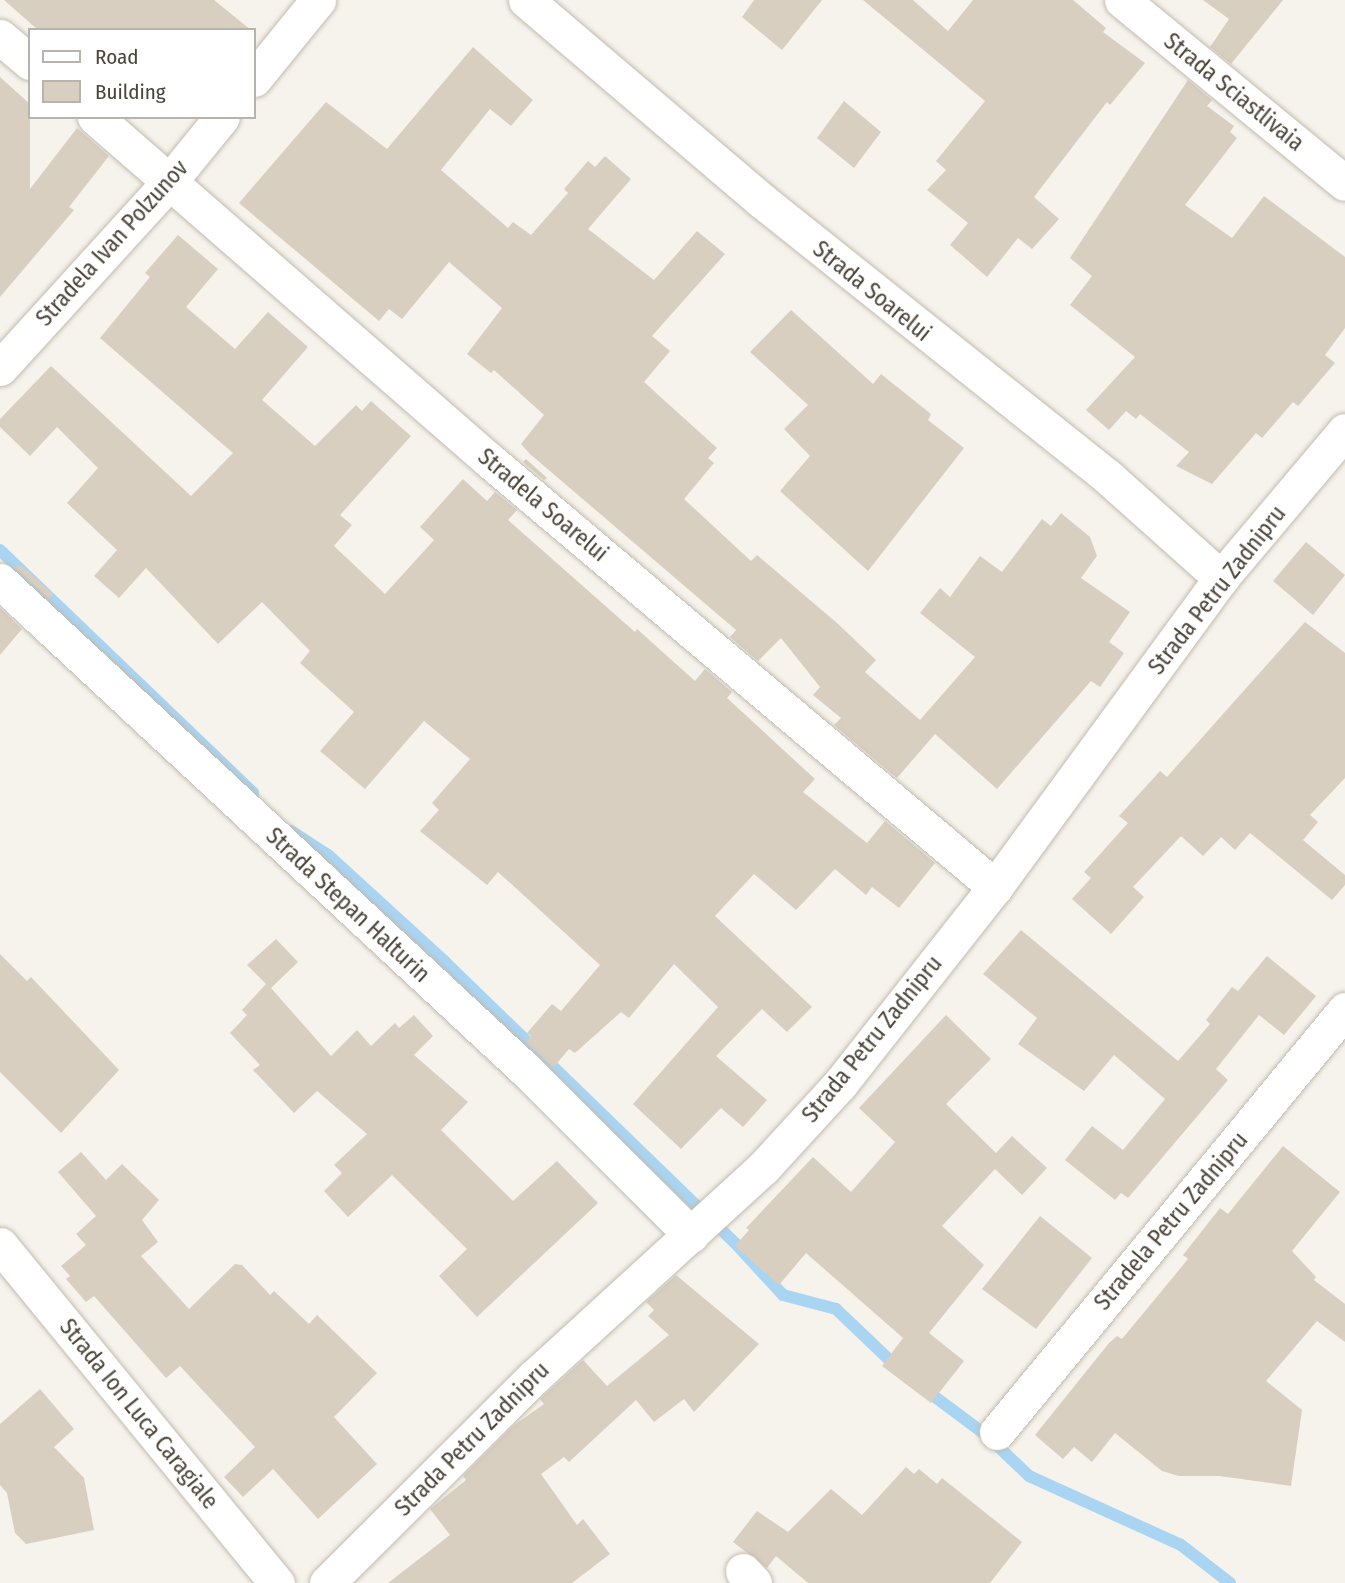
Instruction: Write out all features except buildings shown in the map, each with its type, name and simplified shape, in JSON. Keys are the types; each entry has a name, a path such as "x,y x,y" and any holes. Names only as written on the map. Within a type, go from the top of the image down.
{"street":[{"path":"256,77 318,0"},
{"name":"Strada Soarelui","path":"526,0 847,271 1108,477 1222,578"},
{"name":"Strada Sciastlivaia","path":"1122,0 1345,183"},
{"path":"0,37 28,60"},
{"name":"Stradela Soarelui","path":"97,119 481,453 995,887"},
{"name":"Stradela Ivan Polzunov","path":"0,368 170,181 220,119"},
{"name":"Strada Petru Zadnipru","path":"327,1583 534,1377 763,1168 840,1084 995,887 1222,578 1345,431"},
{"name":"Strada Stepan Halturin","path":"0,581 527,1071 691,1236"},
{"name":"Stradela Petru Zadnipru","path":"997,1432 1345,1010"},
{"name":"Strada Ion Luca Caragiale","path":"0,1244 277,1583"}],"waterway":[{"path":"0,550 253,793"},
{"path":"291,831 328,855 445,962 737,1245 783,1295 836,1309 898,1368"},
{"path":"923,1388 986,1435 1029,1476 1181,1545 1230,1583"}]}
